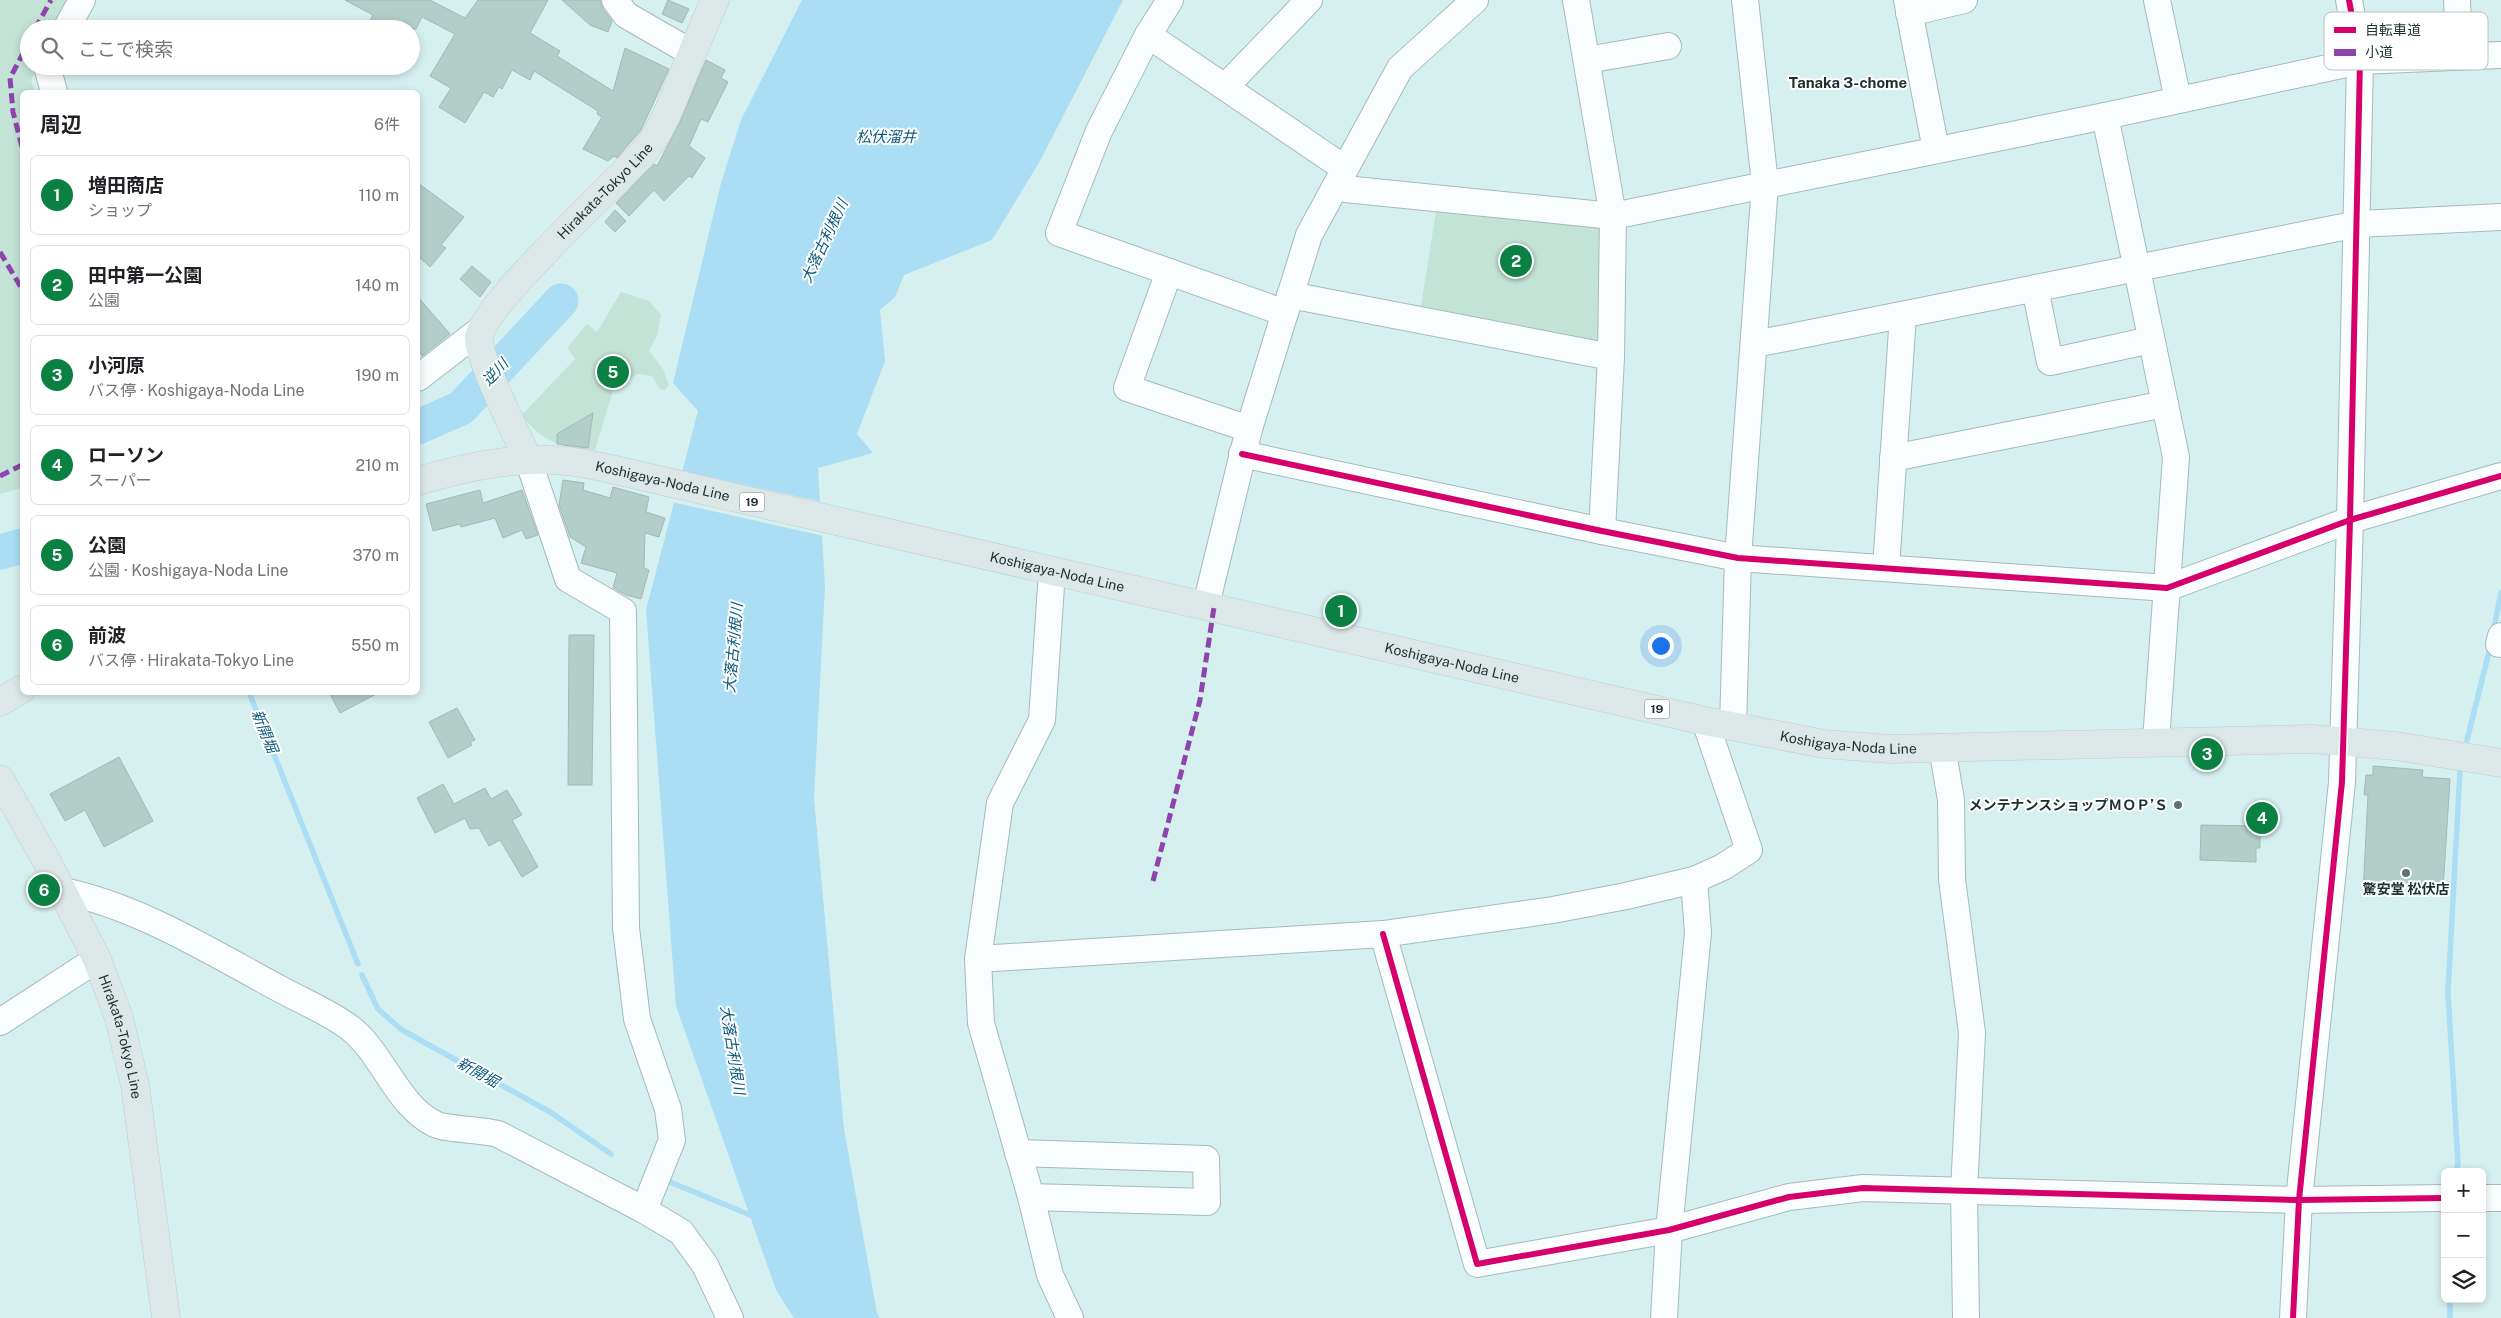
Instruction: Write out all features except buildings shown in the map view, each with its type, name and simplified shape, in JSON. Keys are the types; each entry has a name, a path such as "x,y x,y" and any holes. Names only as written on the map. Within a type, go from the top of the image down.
{"main road":[{"name":"Hirakata-Tokyo Line","path":"480,330 490,314 521,278 604,194 653,140 666,116 715,0"},
{"path":"480,330 479,342 486,365 528,459"},
{"name":"Koshigaya-Noda Line","path":"420,480 485,464 528,459 566,461 675,484 1705,720 1824,744 1890,749 2156,741 2343,740 2396,746 2501,763"},
{"path":"0,702 20,690"},
{"name":"Hirakata-Tokyo Line","path":"0,779 63,891 97,959 119,1018 135,1085 166,1318"}],"street":[{"path":"71,20 82,0"},
{"path":"616,0 626,15 692,53"},
{"path":"1170,0 1148,35 1099,131 1060,233 1169,272 1287,304 1611,357"},
{"path":"1226,86 1309,0"},
{"path":"1206,605 1242,454 1309,235 1400,68 1475,0"},
{"path":"1576,0 1613,216 1611,357 1602,531"},
{"path":"1733,726 1738,558 1755,344 1765,184 1745,0"},
{"path":"1936,150 1908,7 1964,0"},
{"path":"2157,0 2178,100"},
{"path":"1148,35 1226,86 1340,178 1613,216 2105,116 2324,69"},
{"path":"1587,60 1668,46"},
{"path":"2488,55 2501,55"},
{"path":"2293,1318 2299,1200 2342,782 2358,224 2360,70"},
{"path":"49,75 53,90"},
{"path":"2105,116 2176,457 2156,741"},
{"path":"1755,344 2358,224 2501,217"},
{"path":"1169,272 1127,388 1249,429"},
{"path":"2035,288 2050,362 2151,340"},
{"path":"1886,568 1903,315"},
{"path":"420,376 480,330"},
{"path":"1894,458 2165,404"},
{"path":"1242,454 1738,558 2167,588 2350,520 2501,476"},
{"path":"528,459 568,579 623,611 626,928 637,1019 668,1109 672,1140 644,1210"},
{"path":"1052,571 1042,720 1000,803 978,959 981,1022 1031,1196 1050,1275 1070,1318"},
{"path":"2501,636 2499,644 2501,644"},
{"path":"978,959 1383,934 1553,910 1694,880 1723,867 1749,850 1705,720"},
{"path":"1942,747 1951,800 1952,879 1972,1033 1964,1191 1966,1318"},
{"path":"1664,1318 1669,1230 1698,932 1694,880"},
{"path":"63,891 95,898 136,914 208,950 350,1028 402,1094 418,1112 436,1125 481,1129 498,1134 644,1210 681,1232 704,1265 730,1318"},
{"path":"1383,934 1477,1264 1669,1230 1789,1198 1864,1188 2299,1200 2441,1198"},
{"path":"0,1022 97,959"},
{"path":"1018,1153 1206,1159 1206,1202 1031,1196"},
{"path":"2486,1198 2501,1198"}],"green space":[{"path":"0,0 71,0 61,20 20,20 20,75 34,75 31,80 34,90 20,90 20,489 0,494"},
{"path":"1438,199 1606,215 1600,345 1421,306"},
{"path":"621,292 649,301 661,315 657,335 649,351 663,369 669,385 665,390 660,389 652,376 638,374 614,387 595,450 573,448 554,442 537,431 522,415 575,359 567,348 587,324 597,332"}],"water":[{"path":"802,0 1123,0 1040,161 992,240 904,275 895,297 880,310 885,361 857,434 873,453 818,468 825,586 814,798 844,1129 877,1313 880,1318 794,1318 776,1290 676,1006 646,610 698,411 673,383 721,183 741,120"}],"pier":[{"path":"680,470 822,502 824,536 672,502"}],"waterway":[{"name":"逆川","path":"420,426 461,408 561,301"},
{"name":"逆川","path":"0,552 20,547"},
{"path":"2493,632 2501,593"},
{"path":"2467,740 2491,644"},
{"name":"新開堀","path":"250,695 358,964"},
{"path":"2457,1168 2448,992 2460,770"},
{"name":"新開堀","path":"362,975 378,1009 402,1030 550,1112 611,1154"},
{"path":"670,1182 755,1217"},
{"path":"2450,1303 2450,1318"}],"marked path":[{"path":"40,20 51,0"},
{"path":"20,59 10,78 13,112 20,139"},
{"path":"0,252 20,286"},
{"path":"0,476 20,466"},
{"path":"1153,881 1200,700 1214,607"}],"cycle path":[{"path":"2349,0 2351,12"},
{"path":"2293,1318 2299,1200 2342,782 2360,70"},
{"path":"1242,454 1738,558 2167,588 2350,520 2501,476"},
{"path":"1383,934 1477,1264 1669,1230 1789,1197 1863,1188 2299,1200 2441,1198"}],"place":[{"name":"田中第一公園","path":"1516,261"},
{"name":"公園","path":"613,372"},
{"name":"増田商店","path":"1341,611"},
{"name":"小河原","path":"2207,754"},
{"name":"メンテナンスショップＭＯＰ’Ｓ","path":"2178,805"},
{"name":"ローソン","path":"2262,818"},
{"name":"驚安堂 松伏店","path":"2406,873"},
{"name":"前波","path":"44,890"}],"district":[{"name":"Tanaka 3-chome","path":"1848,82"}],"water label":[{"name":"松伏溜井","path":"886,136"},
{"name":"大落古利根川","path":"824,241"},
{"name":"大落古利根川","path":"733,648"},
{"name":"大落古利根川","path":"733,1050"}]}
